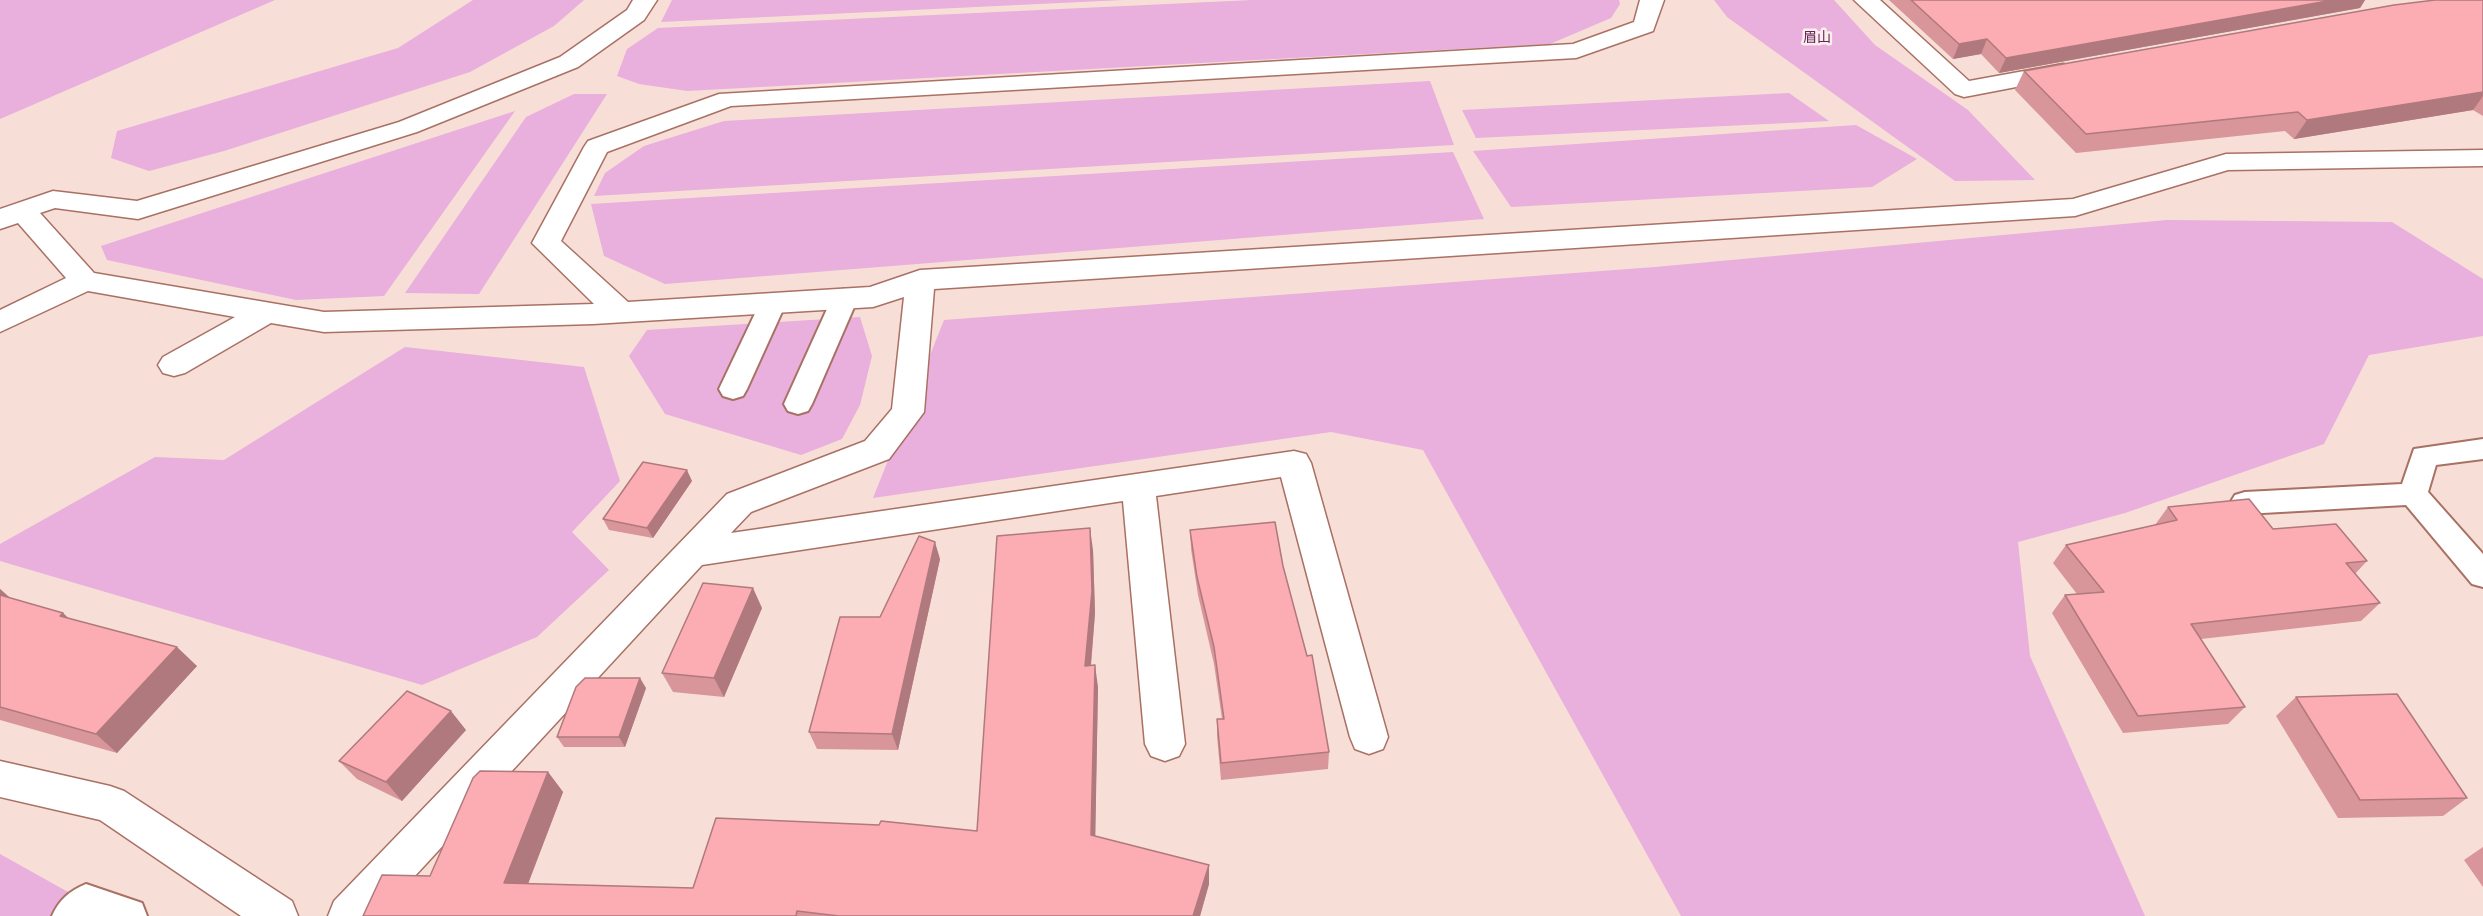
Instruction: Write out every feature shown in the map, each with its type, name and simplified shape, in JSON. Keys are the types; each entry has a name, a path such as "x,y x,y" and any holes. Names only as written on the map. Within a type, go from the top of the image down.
{"street":[{"path":"645,0 636,15 569,62 408,127 138,210 54,199 11,215 85,281 324,322 621,312 873,297 920,280 2075,207 2226,162 2483,158"},
{"path":"621,312 546,243 597,147 728,99 1576,51 1645,26 1652,0"},
{"path":"1866,0 1964,89 2081,68"},
{"path":"349,916 739,503 877,450 908,412 920,280"},
{"path":"0,322 85,281"},
{"path":"174,365 267,312"},
{"path":"692,553 1294,463 1369,736"},
{"path":"1138,486 1165,744"},
{"path":"0,779 110,804 277,916"}],"lane":[{"path":"798,404 845,298"},
{"path":"733,389 773,303"},
{"path":"2413,494 2424,456 2483,449"},
{"path":"2246,503 2413,494"},
{"path":"2413,494 2483,575"},
{"path":"70,916 86,902 129,916"}],"green space":[{"path":"0,0 275,0 0,119"},
{"path":"473,0 584,0 554,26 470,72 224,151 149,171 111,158 117,131 398,48"},
{"path":"672,0 1123,0 661,22"},
{"path":"1252,0 1619,0 1620,4 1611,18 1550,44 687,91 639,84 617,76 627,49 658,28"},
{"name":"眉山","path":"1714,0 1834,0 1875,45 1968,110 2035,180 1955,181 1727,17"},
{"path":"1430,81 1454,145 594,196 605,173 644,146 724,121"},
{"path":"1789,93 1829,121 1476,138 1462,110"},
{"path":"574,94 607,94 479,294 405,293 526,117"},
{"path":"515,111 384,296 296,300 107,260 101,246"},
{"path":"1856,125 1917,159 1872,187 1511,207 1473,151"},
{"path":"1453,152 1484,219 665,284 604,256 591,204"},
{"path":"2167,220 2392,222 2483,279 2483,336 2369,355 2324,444 2125,513 2018,542 2030,656 2145,916 1681,916 1423,450 1331,432 873,498 944,320 1655,267"},
{"path":"860,317 872,356 860,405 842,439 801,455 665,414 629,356 647,330"},
{"path":"405,347 584,367 620,481 572,532 609,570 537,637 422,685 0,561 0,544 155,457 224,460"},
{"path":"0,854 86,902 104,916 0,916"}],"building":[{"path":"1911,0 2333,0 2006,58 1987,39 1959,44"},
{"path":"2435,0 2483,0 2483,92 2307,120 2298,112 2086,134 2024,71 2394,5"},
{"path":"643,462 687,470 647,528 603,519"},
{"path":"2249,499 2273,529 2336,524 2367,561 2346,563 2380,603 2191,624 2245,707 2138,716 2065,595 2104,592 2066,545 2177,520 2168,507"},
{"path":"1275,522 1283,566 1307,656 1312,655 1329,752 1221,763 1217,719 1224,719 1214,647 1197,577 1190,530"},
{"path":"1090,528 1092,591 1085,666 1095,665 1091,835 1209,865 1193,916 839,916 797,911 796,916 363,916 382,875 430,876 473,778 480,771 548,772 504,883 693,888 716,818 879,825 881,821 977,831 997,536"},
{"path":"919,536 935,542 892,734 809,732 840,617 880,617"},
{"path":"703,583 753,588 714,678 662,673"},
{"path":"0,595 63,613 60,616 177,647 96,734 0,707"},
{"path":"585,678 640,678 619,737 557,737 576,687"},
{"path":"407,691 451,711 386,782 339,761"},
{"path":"2397,694 2467,798 2360,800 2296,697"}]}
